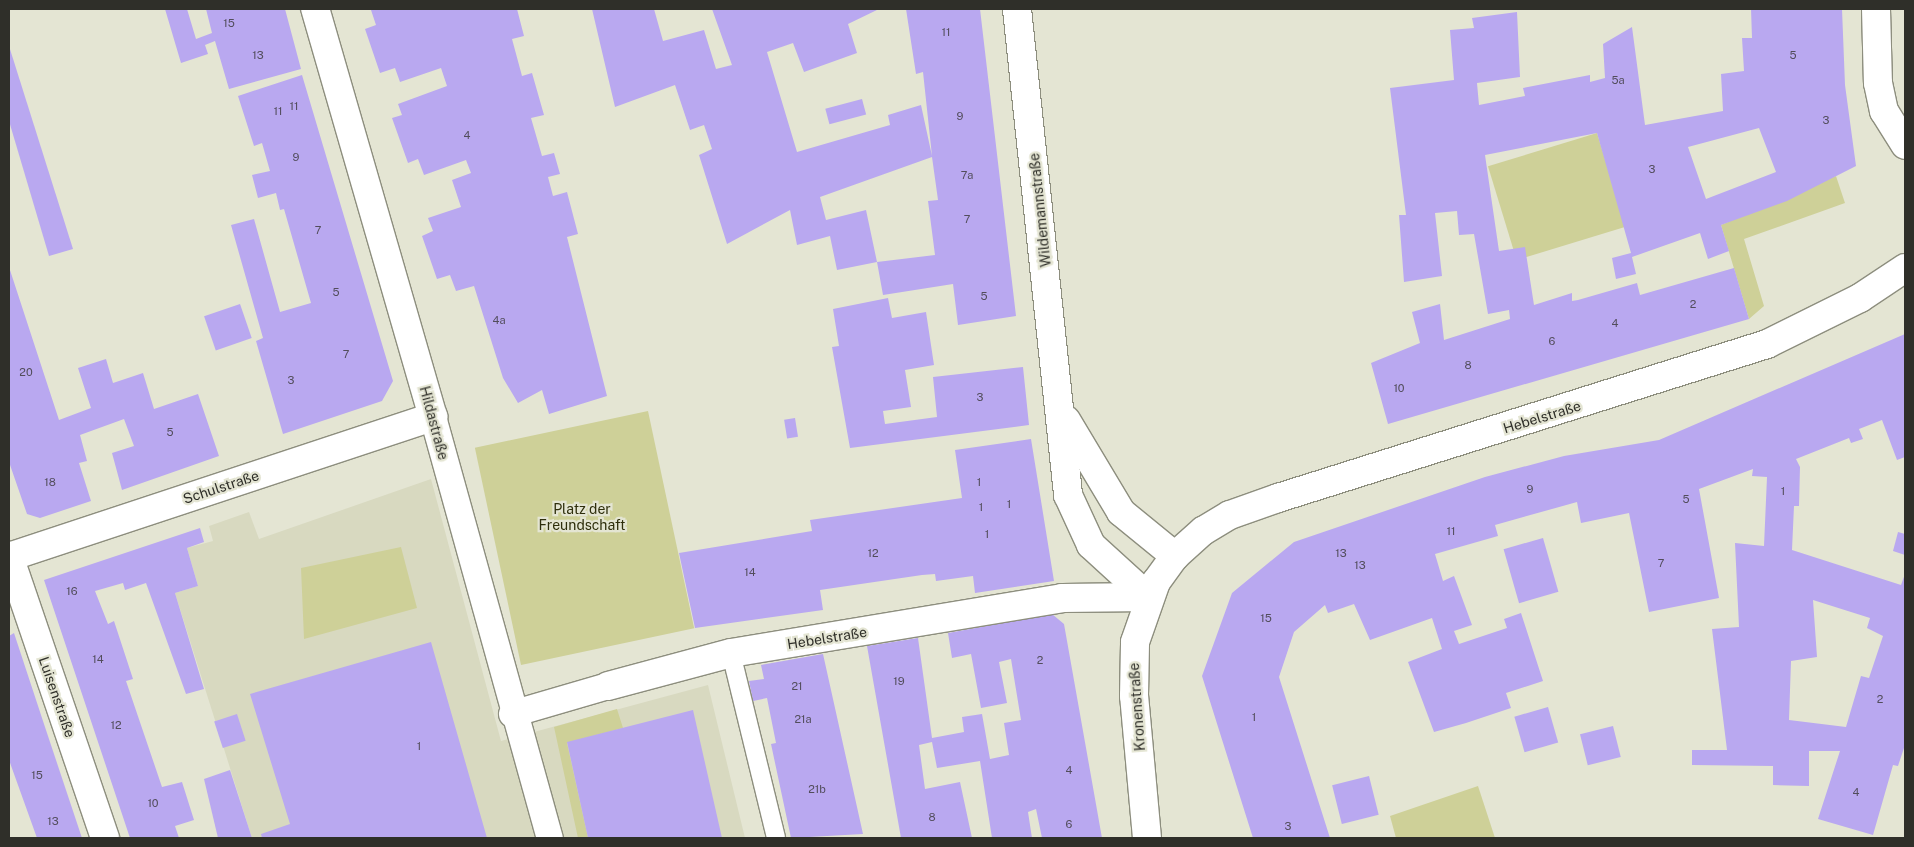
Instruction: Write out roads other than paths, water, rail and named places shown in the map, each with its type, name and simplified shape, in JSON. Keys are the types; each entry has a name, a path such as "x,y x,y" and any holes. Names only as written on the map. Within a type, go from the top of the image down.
{"street":[{"name":"Hildastraße","path":"315,9 433,417 512,714 550,838"},
{"name":"Wildemannstraße","path":"1017,9 1072,503 1091,545 1148,597"},
{"path":"1876,9 1878,83 1884,111 1905,145"},
{"name":"Hebelstraße","path":"1175,556 1230,516 1767,344 1860,298 1905,268"},
{"name":"Wildemannstraße","path":"1062,412 1121,512 1175,556"},
{"name":"Schulstraße","path":"9,556 433,417"},
{"name":"Luisenstraße","path":"9,556 105,838"},
{"name":"Kronenstraße","path":"1147,838 1132,668 1148,597 1175,556"},
{"name":"Hebelstraße","path":"512,714 731,653 1062,598 1148,597"}],"lane":[{"path":"731,653 776,838"}],"park label":[{"name":"Platz der Freundschaft","path":"582,518"}]}
